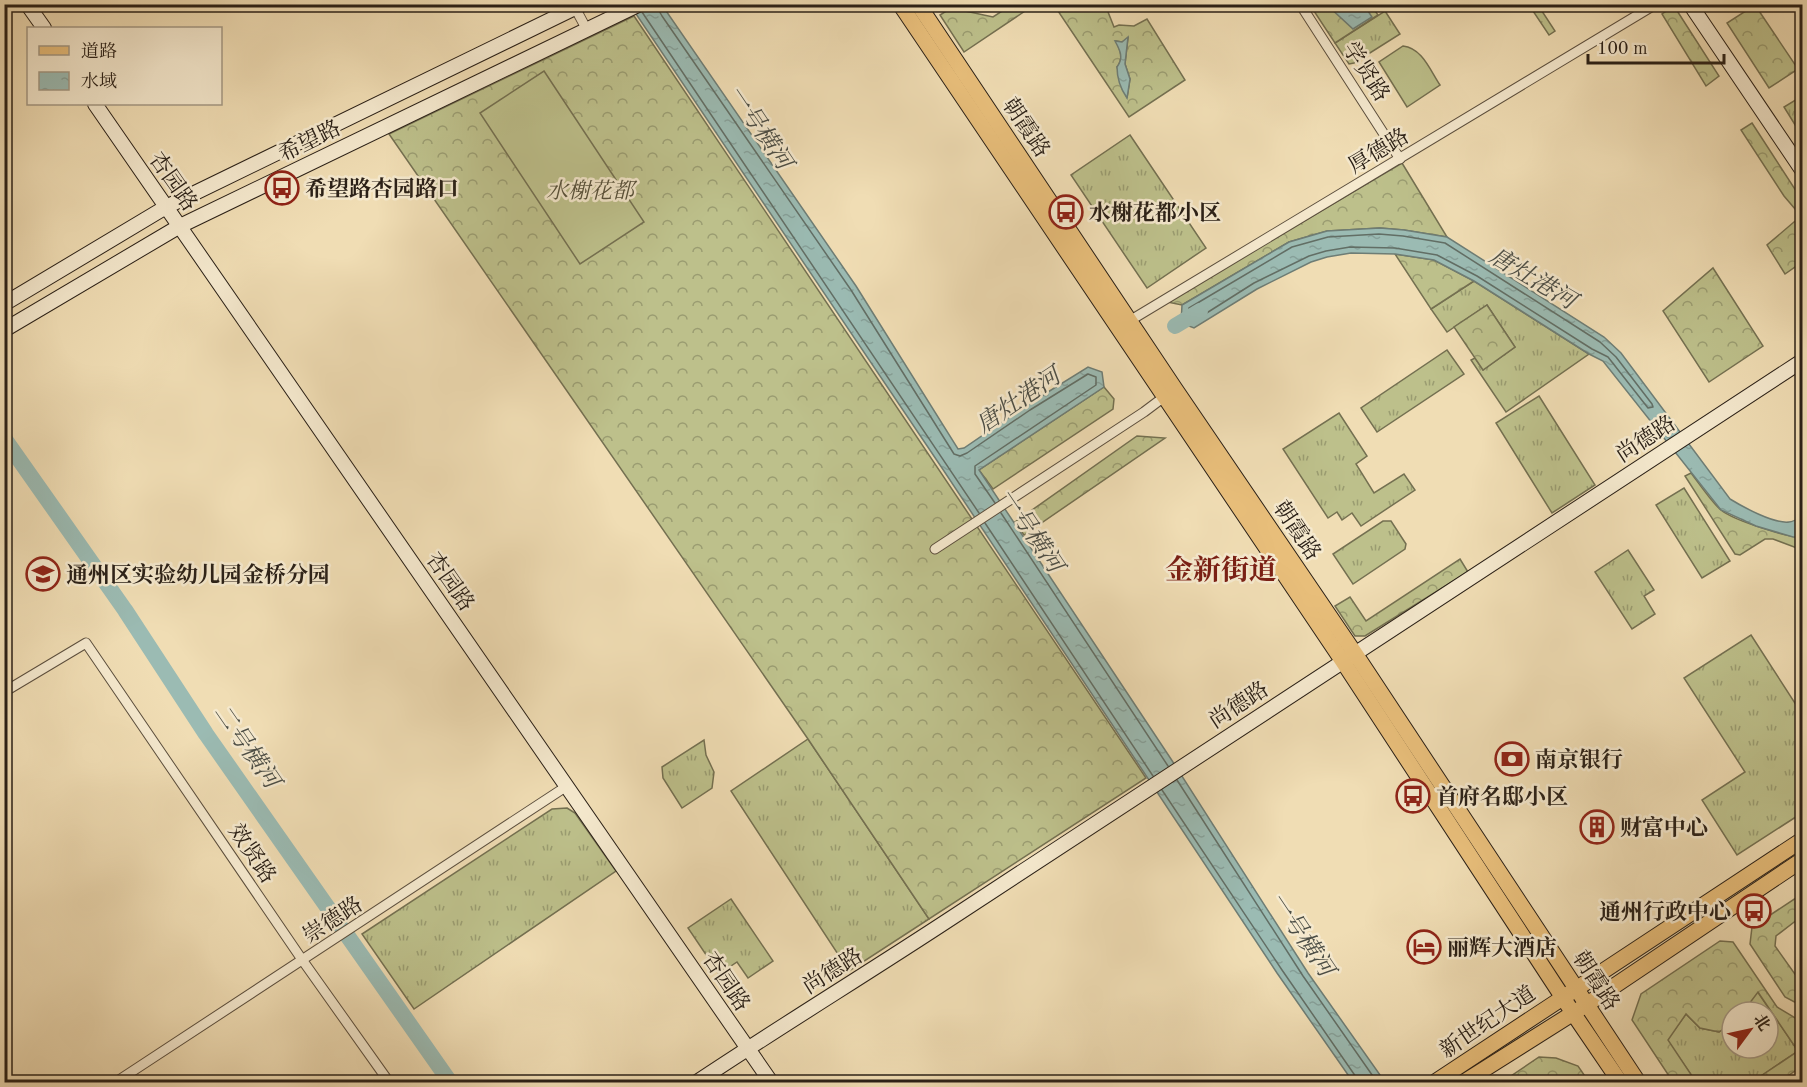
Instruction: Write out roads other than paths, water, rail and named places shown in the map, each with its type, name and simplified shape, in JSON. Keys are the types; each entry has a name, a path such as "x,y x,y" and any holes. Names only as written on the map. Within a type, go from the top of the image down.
{"main road":[{"name":"朝霞路","path":"900,4 1124,324"},
{"name":"朝霞路","path":"918,4 1169,393 1348,656 1570,994 1586,1005 1638,1083"},
{"name":"新世纪大道","path":"1435,1083 1803,840"},
{"path":"1586,1005 1803,860"},
{"name":"朝霞路","path":"1570,994 1573,1013 1620,1083"},
{"name":"新世纪大道","path":"1464,1083 1586,1005"}],"street":[{"path":"27,4 43,27"},
{"name":"希望路","path":"4,330 180,226 640,4"},
{"name":"学贤路","path":"1300,4 1401,159"},
{"name":"厚德路","path":"1124,324 1656,4"},
{"path":"1690,4 1803,170"},
{"path":"577,6 587,30"},
{"name":"希望路","path":"4,304 166,207 577,6"},
{"name":"杏园路","path":"96,105 771,1083"},
{"name":"尚德路","path":"697,1083 747,1048 870,972 1348,656 1803,361"},
{"path":"935,549 1169,393"},
{"name":"效贤路","path":"4,692 86,643 389,1083"},
{"name":"崇德路","path":"116,1083 567,786"}],"water":[{"path":"630,5 662,5 856,286 958,449 964,448 1088,367 1102,372 1104,387 979,470 1171,759 1308,973 1385,1082 1353,1082 1277,973 942,468"},
{"path":"1327,5 1364,5 1372,17 1353,29"},
{"path":"1128,37 1125,64 1130,79 1127,98 1118,79 1117,67 1120,54 1115,41 1122,42"},
{"path":"1380,228 1447,237 1604,337 1621,353 1730,499 1759,514 1783,522 1791,522 1802,516 1802,537 1793,537 1756,526 1721,510 1603,361 1474,281 1434,260 1395,254 1351,253 1327,257 1311,262 1257,289 1194,328 1181,323 1182,305 1289,242 1327,231"}],"waterway":[{"name":"唐灶港河","path":"1175,326 1200,311"},
{"name":"二号横河","path":"4,438 125,610 206,734 450,1082"}],"place":[{"name":"希望路杏园路口","path":"282,188"},
{"name":"水榭花都小区","path":"1066,212"},
{"name":"通州区实验幼儿园金桥分园","path":"43,574"},
{"name":"南京银行","path":"1512,759"},
{"name":"首府名邸小区","path":"1413,796"},
{"name":"财富中心","path":"1597,827"},
{"name":"通州行政中心","path":"1754,911"},
{"name":"丽辉大酒店","path":"1424,947"}],"district":[{"name":"金新街道","path":"1221,569"}],"water label":[{"name":"一号横河","path":"760,127"},
{"name":"一号横河","path":"1031,530"},
{"name":"一号横河","path":"1302,934"}],"park label":[{"name":"水榭花都","path":"590,190"}]}
